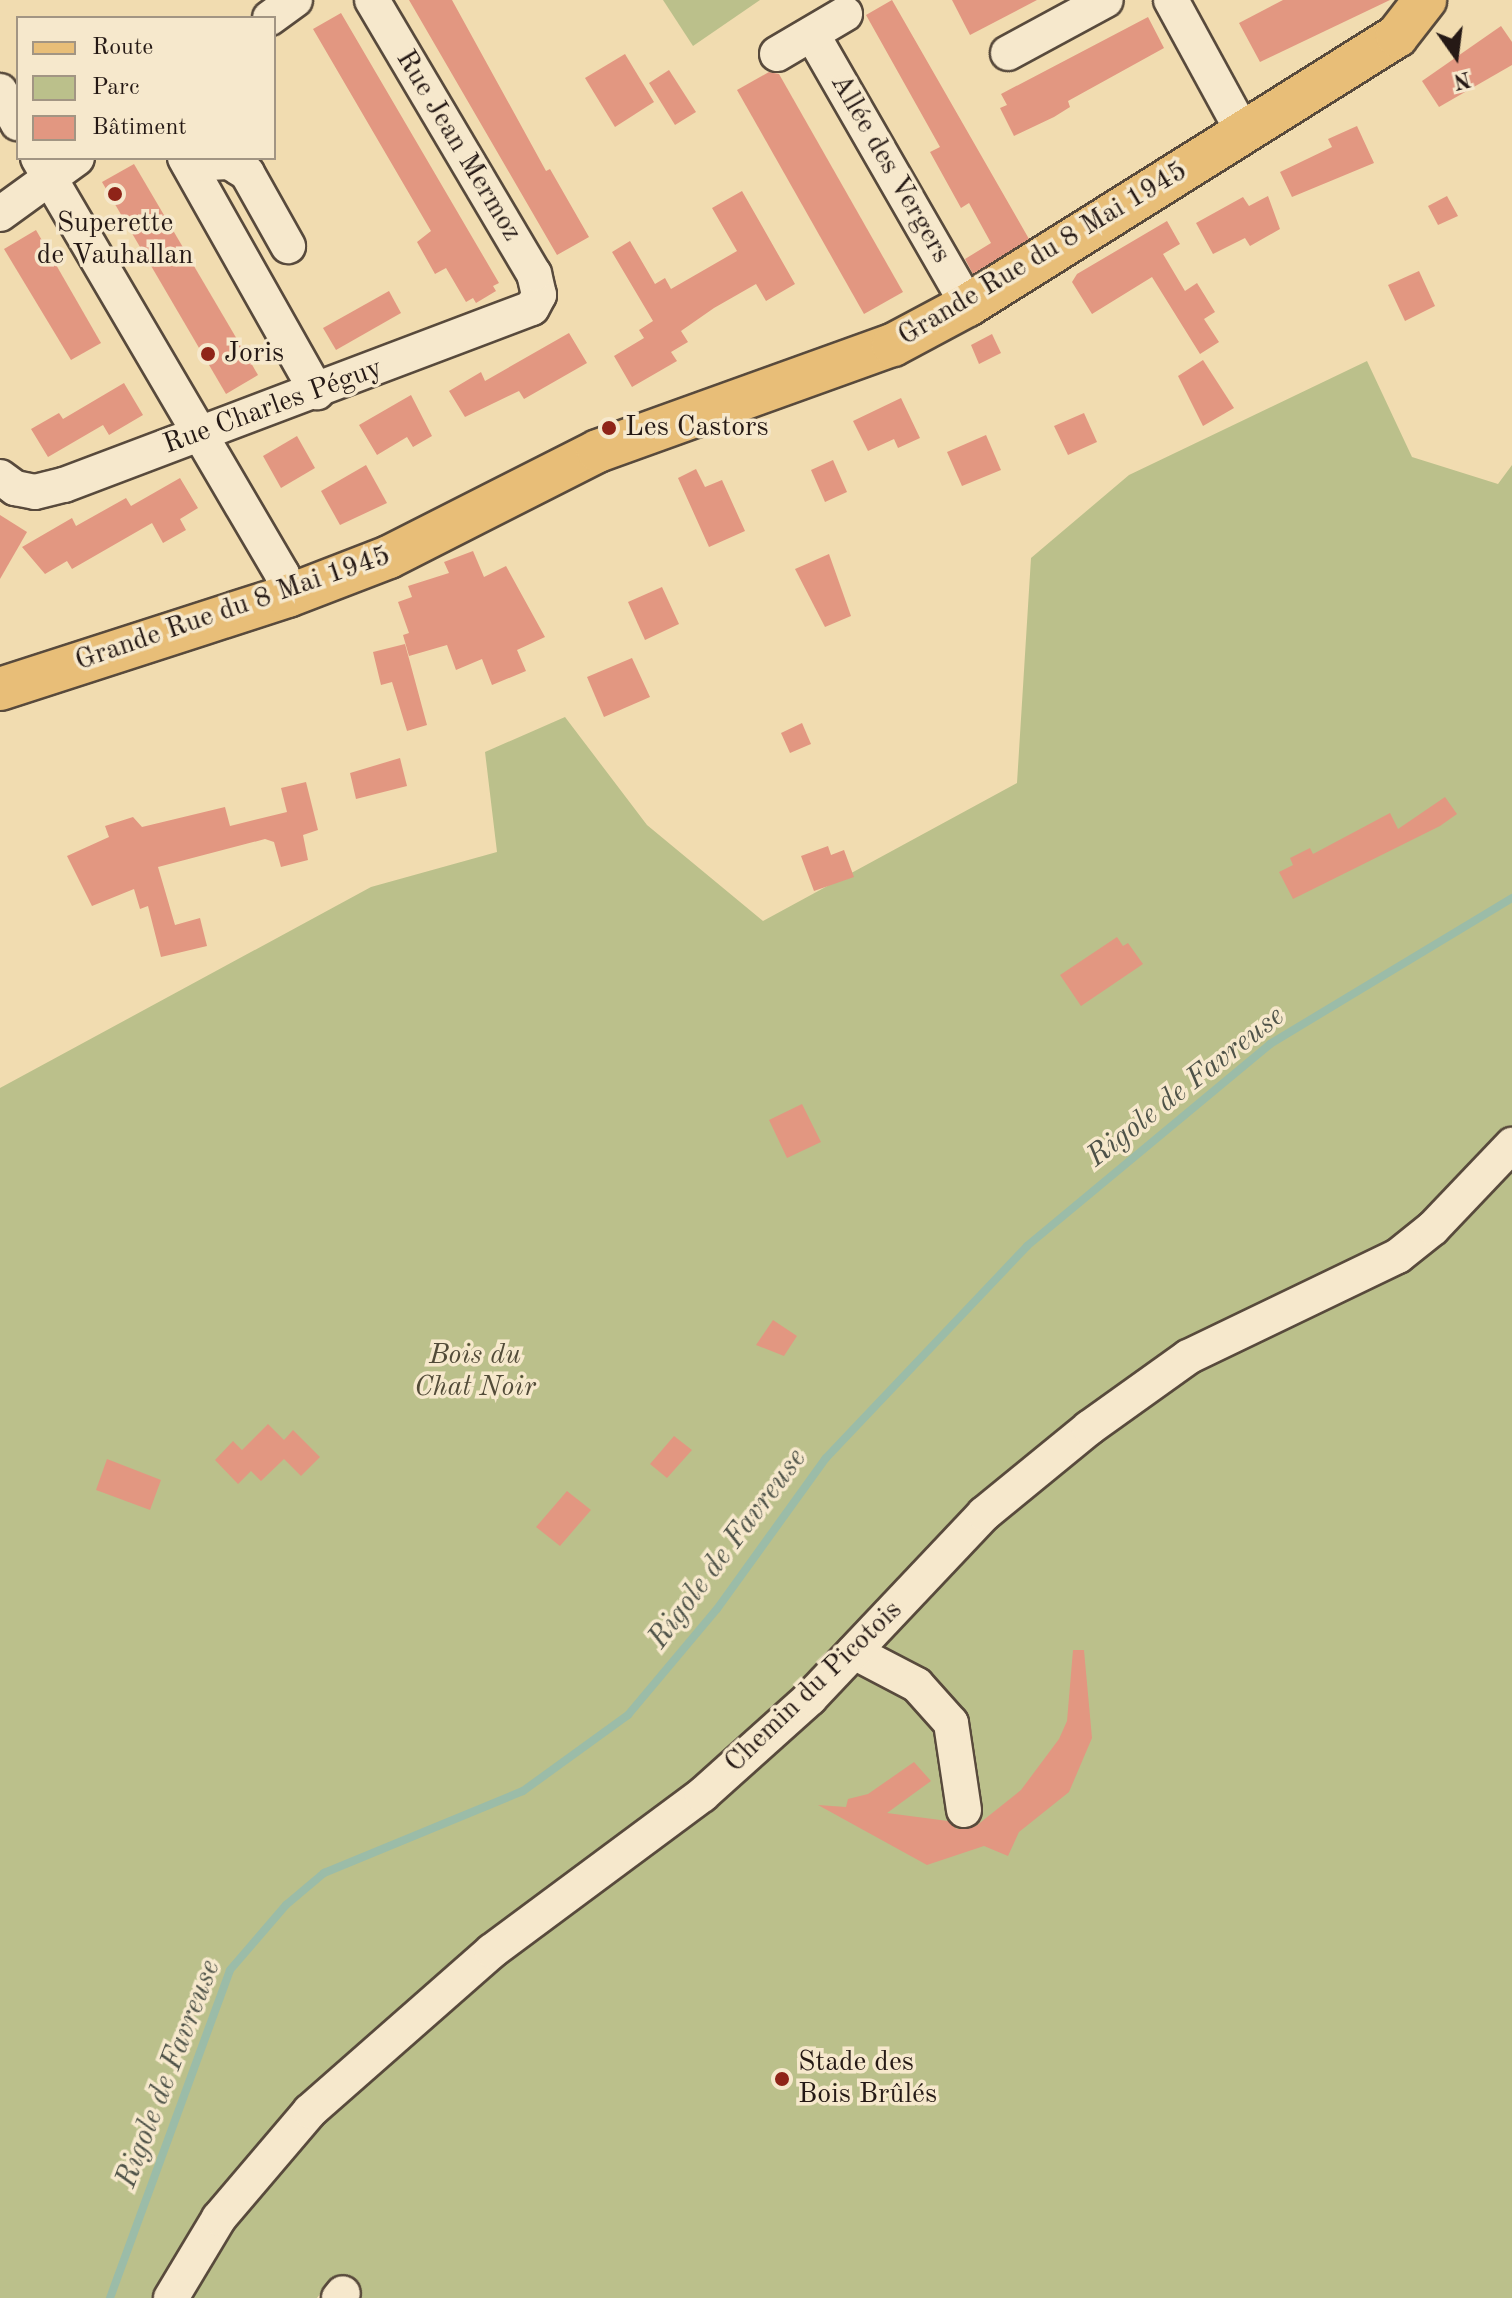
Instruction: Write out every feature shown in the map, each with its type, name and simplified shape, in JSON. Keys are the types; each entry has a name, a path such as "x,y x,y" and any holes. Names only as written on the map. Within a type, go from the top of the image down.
{"main road":[{"name":"Grande Rue du 8 Mai 1945","path":"0,689 288,596 389,557 598,451 845,366 968,305 1397,36 1425,0"}],"street":[{"path":"273,16 295,0"},
{"name":"Rue Jean Mermoz","path":"372,0 534,274 539,295"},
{"path":"1008,53 1106,0"},
{"path":"1171,0 1243,132"},
{"path":"777,54 845,14"},
{"name":"Allée des Vergers","path":"812,34 968,305"},
{"path":"0,91 16,119"},
{"path":"0,214 44,168 70,160"},
{"path":"187,161 229,162 247,173 288,246"},
{"path":"187,161 317,392"},
{"path":"44,168 282,574 288,596"},
{"name":"Rue Charles Péguy","path":"0,477 15,488 35,492 317,392 532,308 539,295"},
{"name":"Chemin du Picotois","path":"171,2298 219,2218 310,2111 492,1951 702,1795 854,1652 984,1514 1089,1428 1188,1357 1398,1256 1433,1228 1512,1145"},
{"path":"854,1652 917,1685 951,1723 964,1810"}],"green space":[{"path":"663,0 760,0 693,46"},
{"name":"Bois du Chat Noir","path":"1367,361 1412,457 1498,484 1512,465 1512,2298 339,2298 328,2284 317,2298 0,2298 0,1088 371,887 497,852 485,752 565,717 647,825 763,921 1017,783 1031,558 1129,475"}],"building":[{"path":"409,0 452,0 546,171 550,169 589,237 557,255"},
{"path":"892,0 1029,239 973,274 965,259 991,243 969,203 961,208 930,152 940,147 866,15"},
{"path":"952,0 1037,0 970,35"},
{"path":"1283,0 1390,0 1260,62 1239,23"},
{"path":"341,13 499,283 493,286 496,291 476,303 473,298 466,302 446,268 435,274 417,242 431,231 313,29"},
{"path":"1148,17 1164,48 1068,101 1070,107 1054,117 1014,136 1000,108 1007,105 1001,94"},
{"path":"1501,26 1512,42 1512,65 1439,107 1422,81"},
{"path":"625,54 654,102 615,127 585,78"},
{"path":"669,70 696,112 675,125 649,83"},
{"path":"769,72 779,74 903,292 864,314 737,90"},
{"path":"1357,126 1374,163 1292,197 1280,172 1332,147 1328,139"},
{"path":"134,164 258,375 226,394 102,182"},
{"path":"742,191 795,284 766,301 756,284 714,308 681,331 688,342 671,352 677,361 632,387 614,356 644,338 639,330 653,321 612,252 630,241 655,284 665,278 671,289 737,251 712,208"},
{"path":"1268,196 1280,229 1250,246 1245,238 1213,254 1196,223 1243,197 1249,206"},
{"path":"1447,196 1458,216 1438,225 1428,206"},
{"path":"1167,221 1180,244 1163,254 1185,291 1197,283 1215,312 1204,319 1219,342 1200,354 1152,277 1092,314 1072,282 1077,274"},
{"path":"36,230 101,343 71,360 4,249"},
{"path":"1419,271 1435,306 1405,321 1388,285"},
{"path":"389,291 401,313 336,350 323,328"},
{"path":"569,333 587,363 524,399 519,391 465,417 449,391 481,372 485,381"},
{"path":"992,334 1001,353 979,364 971,345"},
{"path":"1203,360 1234,408 1203,426 1178,376"},
{"path":"124,383 143,415 109,435 103,425 48,457 31,429 59,413 63,419"},
{"path":"411,395 432,436 413,447 407,437 377,455 359,425"},
{"path":"901,398 920,438 898,448 894,439 868,451 853,421"},
{"path":"1084,413 1097,442 1068,455 1054,426"},
{"path":"986,435 1001,470 962,486 947,452"},
{"path":"297,436 315,468 281,488 263,456"},
{"path":"833,460 847,492 825,502 811,470"},
{"path":"366,465 387,503 340,525 321,491"},
{"path":"696,469 705,487 722,480 745,531 709,547 678,478"},
{"path":"180,478 198,508 180,519 186,530 163,543 152,523 72,569 67,561 45,574 22,547 72,518 76,526 126,498 131,506"},
{"path":"0,515 27,532 0,579"},
{"path":"473,551 484,577 506,566 545,637 517,650 526,671 492,685 482,659 456,670 447,645 409,656 403,635 409,633 398,602 412,597 408,586 449,573 444,562"},
{"path":"829,554 851,616 825,627 795,569"},
{"path":"662,587 679,624 645,640 628,602"},
{"path":"405,644 427,725 407,731 392,682 381,685 373,652"},
{"path":"632,658 650,697 604,717 587,677"},
{"path":"802,723 811,744 790,753 781,733"},
{"path":"400,758 407,786 356,799 350,773"},
{"path":"306,782 318,830 303,835 308,860 281,867 274,842 265,839 158,867 175,925 200,918 207,946 161,957 148,906 140,909 134,889 92,906 67,856 109,837 105,826 133,817 142,827 225,807 230,826 287,812 281,788"},
{"path":"1445,797 1457,814 1440,826 1293,899 1279,872 1293,865 1290,858 1310,848 1313,854 1390,813 1398,829"},
{"path":"828,846 831,855 844,850 854,877 814,891 801,856"},
{"path":"1117,937 1123,946 1128,943 1143,964 1081,1006 1060,975"},
{"path":"802,1104 821,1142 787,1158 769,1120"},
{"path":"773,1320 797,1336 784,1356 756,1345"},
{"path":"268,1424 284,1440 293,1430 320,1457 301,1476 284,1459 261,1481 251,1471 238,1484 215,1460 233,1441 242,1450"},
{"path":"674,1436 692,1450 667,1478 650,1464"},
{"path":"107,1459 161,1480 150,1510 96,1490"},
{"path":"567,1491 591,1510 560,1546 536,1527"},
{"path":"1073,1650 1084,1650 1092,1738 1069,1792 1019,1832 1008,1856 984,1846 927,1865 818,1805 846,1807 848,1799 868,1794 914,1762 931,1781 887,1813 948,1821 957,1829 976,1826 1021,1790 1059,1739 1067,1721"}],"waterway":[{"name":"Rigole de Favreuse","path":"110,2298 230,1970 286,1905 324,1873 523,1791 628,1715 717,1609 826,1458 1027,1246 1270,1044 1512,898"}],"place":[{"name":"Superette de Vauhallan","path":"115,194"},
{"name":"Joris","path":"208,354"},
{"name":"Les Castors","path":"609,428"},
{"name":"Stade des Bois Brûlés","path":"782,2079"}]}
